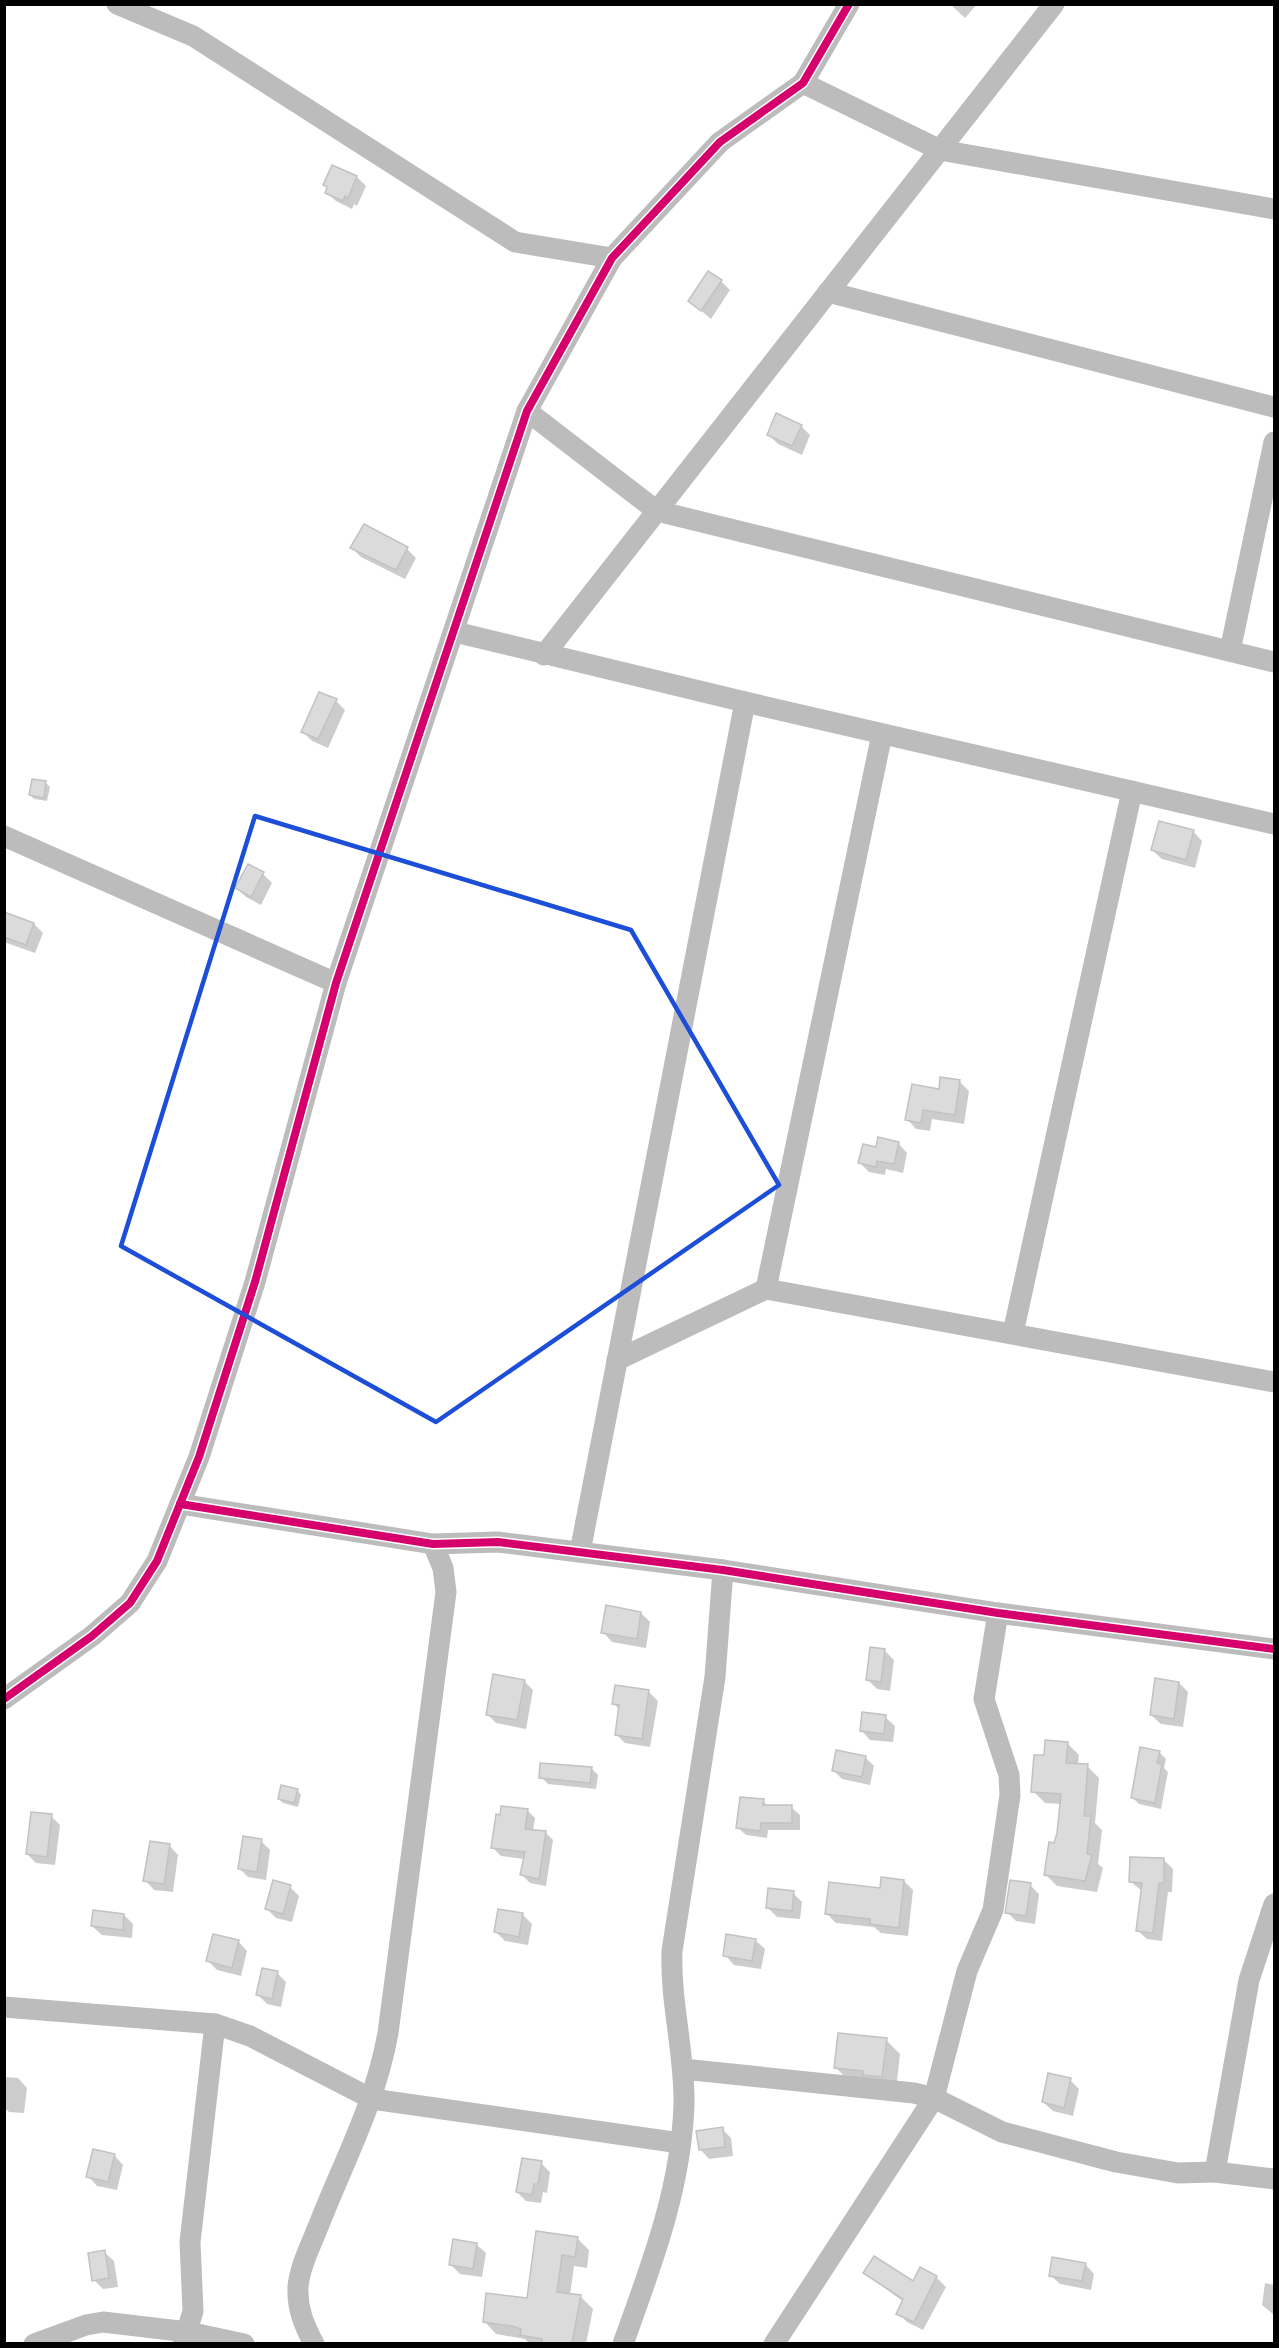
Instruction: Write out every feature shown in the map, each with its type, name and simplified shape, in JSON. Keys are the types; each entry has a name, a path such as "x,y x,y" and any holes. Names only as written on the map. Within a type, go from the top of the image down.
{"street":[{"path":"117,4 193,36 515,242 612,258"},
{"path":"4,1699 92,1636 130,1603 157,1561 199,1457 255,1282 336,983 527,411 612,258 720,141 802,83 849,4"},
{"path":"544,655 1054,4"},
{"path":"802,83 940,150 1275,209"},
{"path":"828,292 1275,407"},
{"path":"527,411 657,511 1275,662"},
{"path":"1230,651 1275,442"},
{"path":"454,632 544,655 1275,824"},
{"path":"580,1552 745,702"},
{"path":"766,1289 882,734"},
{"path":"1013,1333 1132,791"},
{"path":"4,837 336,983"},
{"path":"617,1360 766,1289 1275,1382"},
{"path":"180,1504 433,1544 498,1542 580,1552 723,1570 998,1613 1275,1649"},
{"path":"314,2343 299,2310 298,2286 303,2265 372,2099 382,2068 388,2033 446,1592 443,1568 433,1544"},
{"path":"623,2343 668,2213 680,2143 684,2105 683,2068 671,1969 672,1951 713,1689 723,1570"},
{"path":"774,2343 934,2098 967,1971 993,1910 1010,1795 1006,1765 984,1699 998,1613"},
{"path":"1215,2172 1249,1980 1275,1904"},
{"path":"4,2007 215,2024 236,2030 269,2045 372,2099 680,2143"},
{"path":"185,2338 193,2311 189,2242 215,2024"},
{"path":"683,2068 914,2092 934,2098 1002,2132 1116,2162 1178,2173 1215,2172 1275,2179"},
{"path":"43,2342 103,2322 185,2338 244,2343"}],"highlighted area":[{"path":"255,816 631,930 779,1185 436,1422 121,1246"}],"building":[{"path":"332,165 357,176 348,198 345,196 343,201 325,193 327,187 323,185"},
{"path":"708,271 722,280 701,311 688,301"},
{"path":"776,413 802,425 792,446 767,435"},
{"path":"364,524 408,547 396,570 350,548"},
{"path":"319,692 337,699 318,739 301,732"},
{"path":"32,779 46,781 44,798 29,795"},
{"path":"1159,821 1194,830 1186,860 1151,850"},
{"path":"248,864 264,872 251,897 235,888"},
{"path":"4,912 34,923 26,945 4,937"},
{"path":"940,1077 960,1080 955,1115 923,1110 921,1123 905,1120 912,1084 939,1089"},
{"path":"878,1137 899,1142 894,1164 877,1161 876,1167 858,1163 863,1144 876,1147"},
{"path":"606,1605 641,1612 637,1639 601,1633"},
{"path":"870,1647 885,1649 881,1682 866,1680"},
{"path":"493,1674 525,1680 517,1720 486,1715"},
{"path":"1155,1678 1179,1682 1174,1719 1150,1715"},
{"path":"615,1685 649,1690 642,1739 615,1735 619,1705 612,1704"},
{"path":"862,1712 886,1715 884,1734 860,1731"},
{"path":"1045,1740 1068,1742 1066,1763 1088,1764 1084,1816 1091,1816 1087,1854 1092,1855 1085,1881 1044,1875 1049,1842 1054,1843 1057,1833 1061,1794 1031,1792 1034,1755 1044,1755"},
{"path":"1140,1747 1160,1751 1157,1763 1162,1764 1155,1803 1131,1798"},
{"path":"836,1750 866,1756 862,1777 832,1771"},
{"path":"540,1763 592,1767 590,1783 539,1778"},
{"path":"281,1785 298,1789 294,1803 278,1799"},
{"path":"740,1797 764,1799 763,1805 792,1805 792,1823 761,1823 760,1831 736,1828"},
{"path":"501,1806 528,1809 525,1829 546,1831 539,1879 520,1875 525,1852 491,1848 496,1814 500,1815"},
{"path":"31,1812 52,1814 47,1857 26,1854"},
{"path":"243,1836 262,1839 257,1872 238,1869"},
{"path":"150,1841 170,1844 164,1884 143,1881"},
{"path":"1130,1857 1164,1858 1164,1883 1159,1883 1153,1933 1136,1931 1142,1883 1129,1882"},
{"path":"881,1877 904,1880 899,1928 870,1924 870,1919 825,1914 829,1882 880,1888"},
{"path":"273,1880 291,1885 283,1914 265,1909"},
{"path":"1010,1880 1031,1883 1026,1916 1005,1913"},
{"path":"768,1888 794,1891 792,1911 766,1908"},
{"path":"498,1909 523,1913 519,1937 494,1932"},
{"path":"93,1910 124,1914 123,1930 91,1926"},
{"path":"213,1934 239,1940 232,1968 206,1961"},
{"path":"726,1934 756,1939 752,1961 723,1956"},
{"path":"262,1968 278,1971 272,1999 256,1995"},
{"path":"838,2033 887,2038 882,2077 863,2075 863,2071 834,2068"},
{"path":"1048,2073 1071,2078 1064,2108 1042,2102"},
{"path":"723,2127 725,2147 699,2150 696,2131"},
{"path":"93,2149 115,2154 108,2182 86,2177"},
{"path":"522,2158 542,2161 538,2184 534,2184 532,2195 516,2192"},
{"path":"536,2231 578,2237 575,2257 562,2255 557,2292 581,2295 572,2343 542,2343 542,2339 520,2335 521,2329 483,2322 486,2293 527,2298"},
{"path":"453,2239 477,2243 473,2269 449,2265"},
{"path":"105,2250 109,2278 92,2281 88,2253"},
{"path":"874,2256 913,2281 920,2267 937,2276 914,2322 896,2314 903,2299 863,2273"},
{"path":"1052,2257 1086,2263 1082,2281 1049,2276"}],"cycle path":[{"path":"4,1699 92,1636 130,1603 157,1561 199,1457 255,1282 336,983 527,411 612,258 720,142 803,83 849,4"},
{"path":"180,1504 433,1544 498,1542 723,1570 998,1613 1274,1649"}]}
